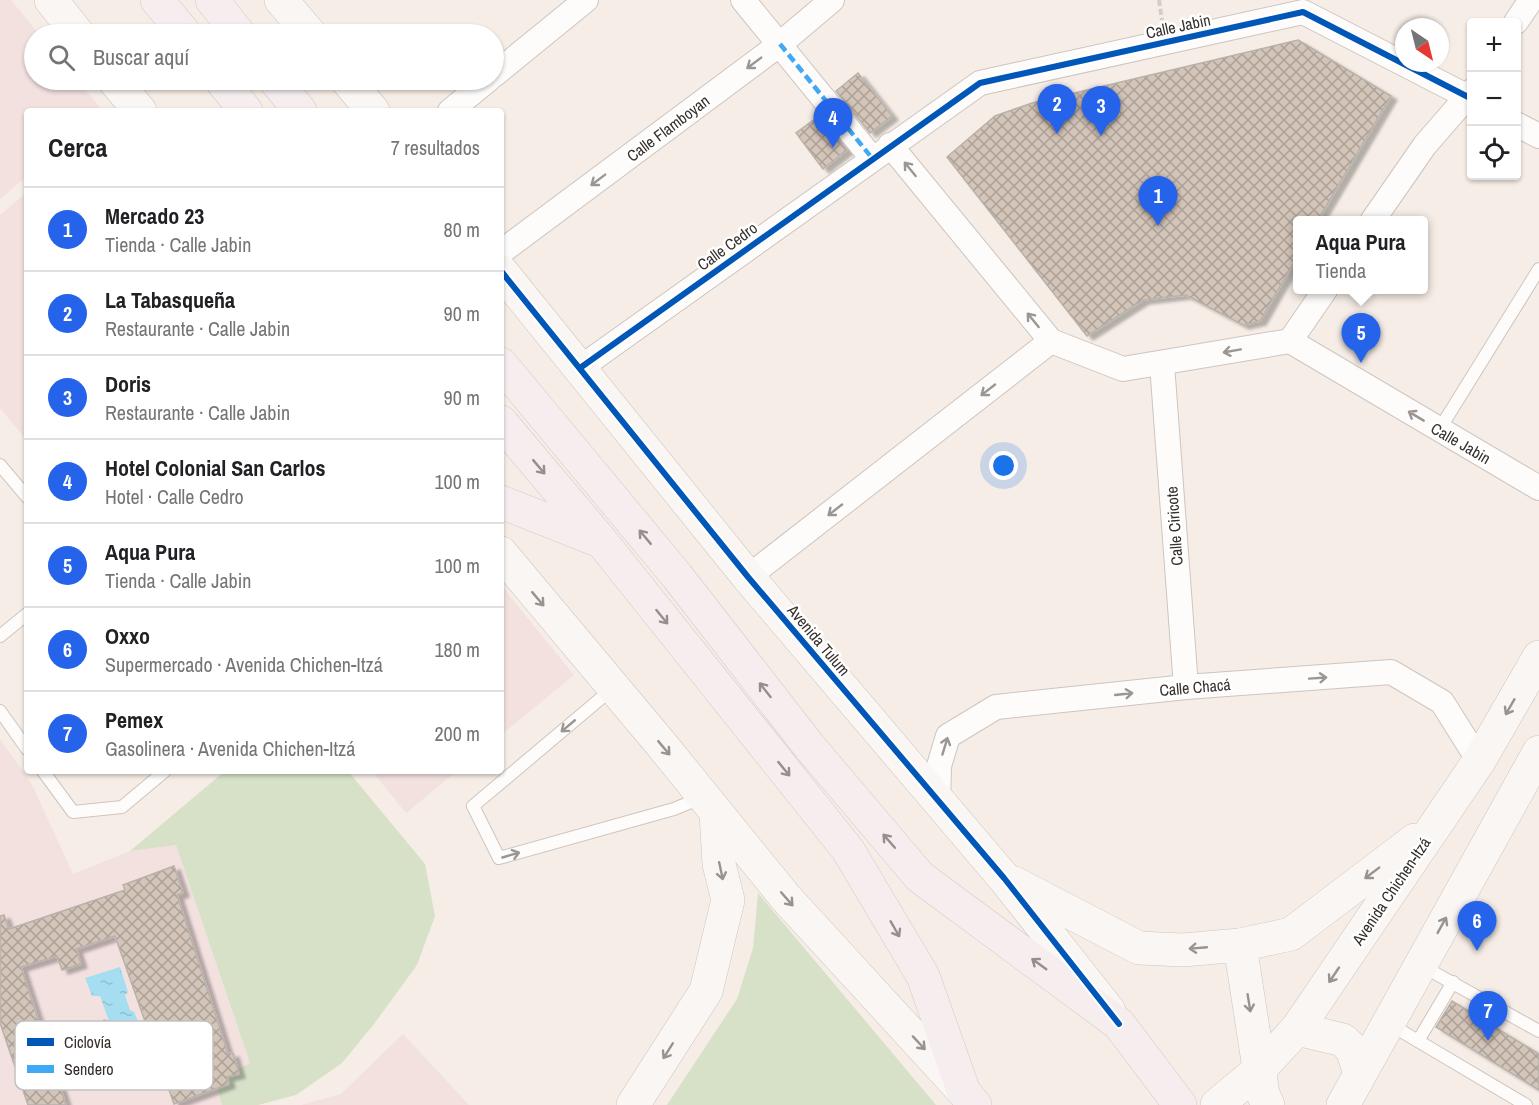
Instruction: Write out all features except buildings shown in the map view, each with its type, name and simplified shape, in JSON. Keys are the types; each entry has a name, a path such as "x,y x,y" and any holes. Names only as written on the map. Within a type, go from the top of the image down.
{"main road":[{"path":"157,0 177,24"},
{"path":"212,0 231,24"},
{"path":"229,90 244,108"},
{"path":"283,90 298,108"},
{"name":"Avenida Tulum","path":"504,368 677,576 808,746 920,877 1119,1024 1180,1105"},
{"path":"504,426 602,542 849,849 923,976 969,1099"},
{"path":"504,503 602,542"}],"street":[{"path":"51,0 70,24"},
{"path":"504,67 586,0"},
{"path":"743,0 780,44 881,152 1051,341 1123,369 1162,364 1290,341 1322,294"},
{"name":"Calle Flamboyan","path":"504,250 780,44 832,0"},
{"path":"1519,18 1531,0"},
{"path":"289,3 303,24"},
{"name":"Calle Jabin","path":"881,152 980,83 1303,12 1467,94"},
{"path":"122,90 137,108"},
{"path":"355,90 370,108"},
{"path":"454,108 476,90"},
{"name":"Calle Jabin","path":"1376,216 1425,145 1467,98"},
{"path":"1520,126 1539,136"},
{"name":"Calle Cedro","path":"580,368 881,152"},
{"name":"Avenida Tulum","path":"504,275 748,577 1004,878 1119,1024"},
{"path":"748,577 1051,341"},
{"name":"Calle Jabin","path":"1290,341 1539,488"},
{"name":"Calle Ciricote","path":"1162,364 1186,687"},
{"path":"504,558 786,898 969,1099"},
{"name":"Avenida Chichen-Itzá","path":"1217,1105 1259,1070 1297,1029 1479,761 1539,657"},
{"name":"Calle Chacá","path":"939,803 939,766 948,735 996,707 1186,687 1391,672 1442,702 1479,761"},
{"path":"1343,1105 1539,752"},
{"path":"633,1105 706,991 728,900 719,864 710,804"},
{"path":"1004,878 1139,948 1183,950 1240,945 1291,934 1435,825"},
{"path":"1240,945 1263,1094 1268,1105"},
{"path":"1297,1029 1342,1040 1352,1049 1360,1073"}],"lane":[{"path":"1439,430 1539,268"},
{"path":"0,465 24,493"},
{"path":"0,636 24,616"},
{"path":"613,688 472,806 499,858 674,809 710,804"},
{"path":"0,711 24,744"},
{"path":"45,774 73,812 122,807 161,774"},
{"path":"1420,965 1539,1030"},
{"path":"1418,1041 1453,982"},
{"path":"1388,1023 1526,1105"}],"shaded area":[{"path":"0,0 11,0 31,24 24,24 24,90 85,90 100,108 24,108 24,179 0,199"},
{"path":"24,195 24,436 0,408 0,215"},
{"path":"504,589 574,675 504,733"},
{"path":"0,739 31,783 73,874 130,851 176,844 250,1063 215,1080 222,1105 0,1105"},
{"path":"374,774 453,774 406,813"},
{"path":"403,1034 469,1105 301,1105 341,1094"}],"green space":[{"path":"221,774 350,774 425,864 435,916 417,965 342,1063 296,1095 258,1105 222,1105 215,1080 250,1063 176,845 130,851"},
{"path":"758,893 936,1105 667,1105 737,999 753,948"}],"water":[{"path":"120,967 128,992 125,995 130,1010 134,1012 138,1021 109,1021 100,996 92,996 85,978"}],"marked path":[{"path":"780,44 872,158"}],"cycle path":[{"path":"580,368 980,83 1303,12 1467,96"},
{"path":"504,275 748,577 1004,878 1119,1024"}],"place":[{"name":"La Tabasqueña","path":"1057,134"},
{"name":"Doris","path":"1101,136"},
{"name":"Hotel Colonial San Carlos","path":"833,148"},
{"name":"Mercado 23","path":"1158,226"},
{"name":"Aqua Pura","path":"1361,363"},
{"name":"Oxxo","path":"1477,951"},
{"name":"Pemex","path":"1488,1041"}]}
